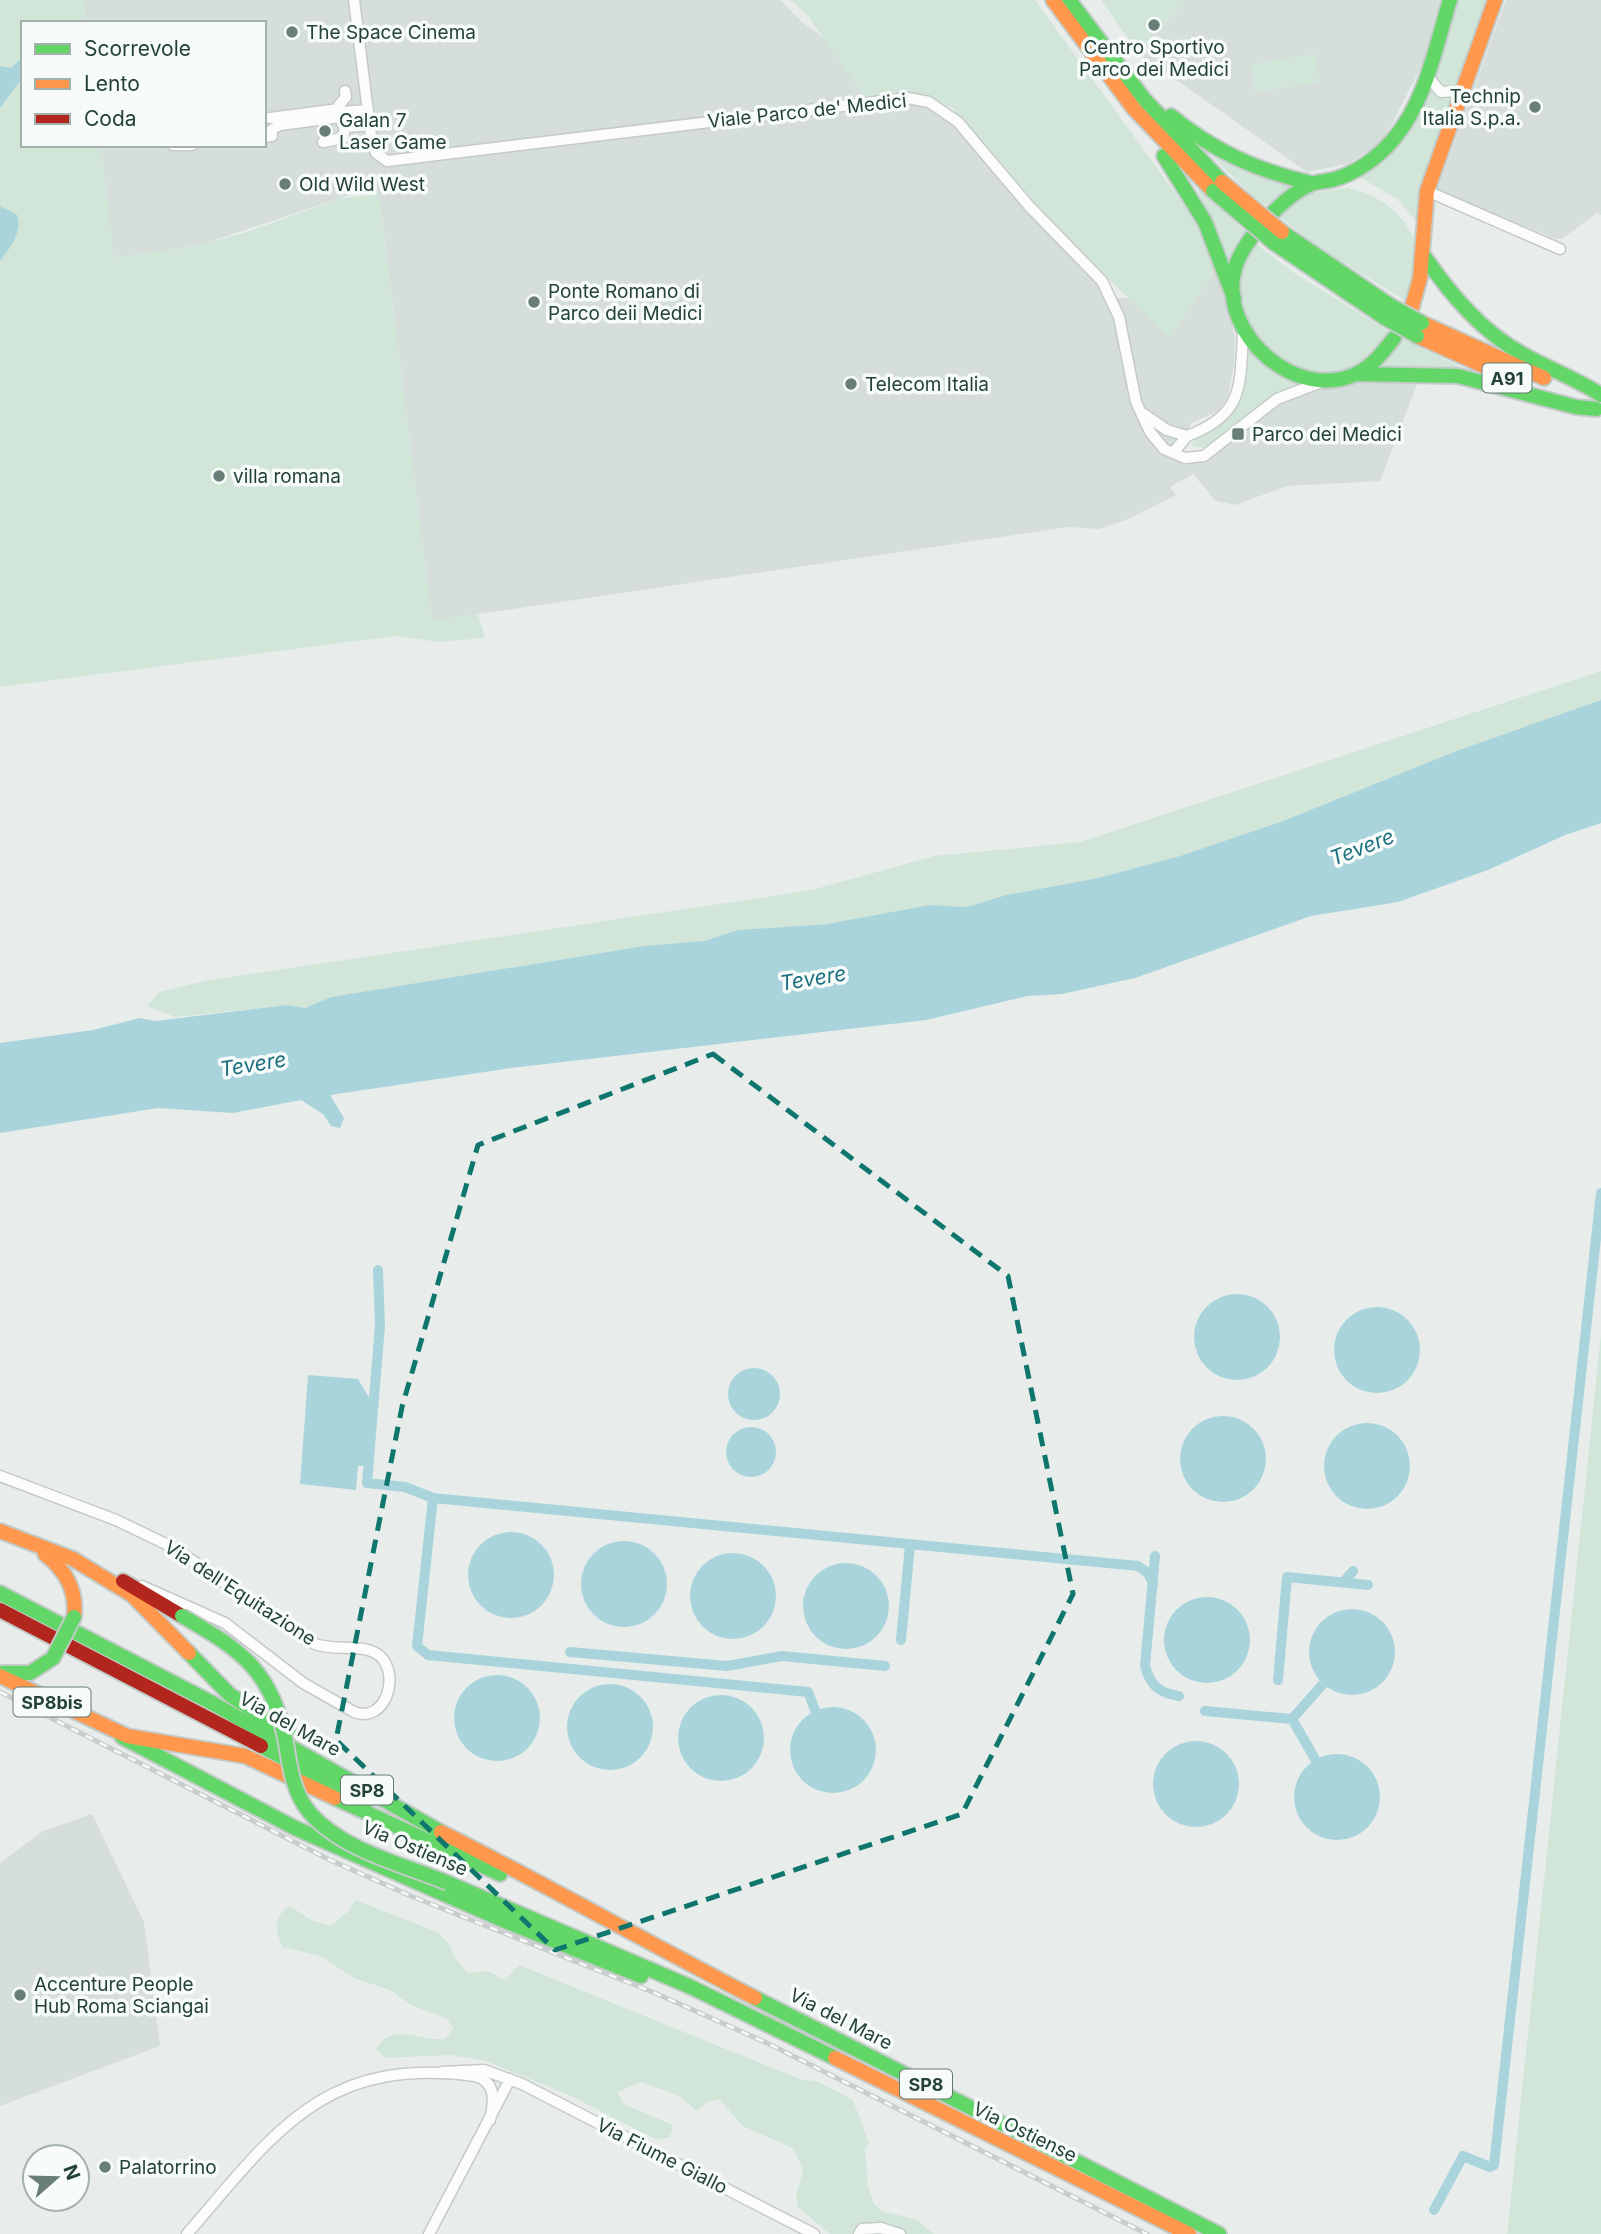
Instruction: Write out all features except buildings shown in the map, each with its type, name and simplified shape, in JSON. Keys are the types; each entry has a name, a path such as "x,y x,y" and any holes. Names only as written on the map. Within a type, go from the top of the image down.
{"main road":[{"name":"A91","path":"1053,0 1134,109 1278,238 1388,312 1420,329 1600,402"},
{"name":"A91","path":"1069,0 1119,70 1218,186"},
{"path":"1119,70 1134,79 1187,130 1214,149 1267,172 1311,183 1329,181 1355,170 1394,139 1406,122 1426,75 1450,0"},
{"path":"1412,307 1423,273 1427,191 1495,0"},
{"path":"1134,109 1140,126 1174,168 1193,197 1218,250 1243,332 1259,353 1283,372 1308,379 1336,379 1356,374 1374,364 1394,338"},
{"path":"1234,298 1234,271 1247,246 1289,196 1311,183"},
{"path":"1423,251 1452,296 1494,336 1600,402"},
{"path":"1356,374 1458,376 1576,407 1600,402"},
{"name":"Via Ostiense","path":"0,1531 110,1573 181,1609 239,1651 265,1677 279,1710 292,1781 313,1816 350,1842 682,1983 1189,2234"},
{"path":"0,1674 29,1675 53,1658 74,1617 76,1602 70,1581 57,1563 38,1547"},
{"path":"73,1559 140,1601 214,1679 254,1713 493,1859"},
{"name":"Via del Mare","path":"0,1593 214,1704 493,1859 562,1893 632,1935 1219,2234"},
{"name":"Via del Mare","path":"0,1610 219,1722 506,1876 583,1915 632,1935"},
{"name":"Via Ostiense","path":"0,1674 295,1828 505,1921 730,2009"},
{"path":"104,1728 143,1741 217,1749 245,1756 506,1876"}],"street":[{"path":"268,134 267,118 341,116 370,125 354,0"},
{"path":"1426,75 1441,92 1450,93 1465,86"},
{"path":"323,142 343,138 341,116 346,94 366,95"},
{"name":"Viale Parco de' Medici","path":"370,125 372,145 383,159 393,162 908,98 929,102 958,122 1029,206 1102,281 1119,317 1131,388 1150,432 1164,449 1173,453"},
{"path":"268,134 280,125 368,110"},
{"path":"1427,191 1560,249"},
{"path":"1243,332 1234,404 1221,421 1187,436 1173,453 1194,460 1204,456 1277,399 1296,389 1336,379"},
{"path":"1142,412 1167,430 1187,436"},
{"name":"Via dell'Equitazione","path":"0,1476 116,1520 164,1542 316,1644 335,1649 363,1649 377,1654 387,1666 390,1682 381,1704 370,1713 360,1714 295,1677 238,1631 181,1609"},
{"name":"Via Fiume Giallo","path":"442,2072 477,2069 510,2079 814,2234"},
{"name":"Via Fiume Giallo","path":"187,2234 274,2133 311,2105 344,2088 377,2077 412,2071 475,2076 487,2082 493,2098 490,2120"},
{"path":"429,2234 510,2079"},
{"path":"859,2234 864,2228 876,2227 900,2234"}],"highlighted area":[{"path":"713,1054 1008,1276 1073,1594 962,1814 555,1950 336,1740 402,1407 478,1145"}],"shaded area":[{"path":"84,0 780,0 802,22 908,98 946,111 1113,298 1129,298 1170,337 1216,269 1235,336 1234,364 1228,397 1217,412 1191,423 1187,436 1173,452 1204,456 1277,399 1336,379 1419,379 1380,481 1287,486 1235,505 1216,501 1193,474 1170,487 1176,495 1126,520 1099,529 1068,527 432,621 379,194 368,189 197,246 118,257 113,255 101,147 266,147 266,21 87,21"},
{"path":"1186,0 1444,0 1425,59 1384,140 1348,164 1307,172 1138,53"},
{"name":"Technip Italia S.p.a.","path":"1506,0 1601,0 1601,215 1597,213 1563,238 1556,239 1437,190"},
{"path":"92,1814 144,1922 160,2046 0,2106 0,1863 43,1831"}],"green space":[{"path":"0,0 84,0 87,21 21,21 21,147 101,147 114,257 192,247 247,232 342,198 379,194 432,620 478,614 485,638 439,642 395,636 0,687"},
{"path":"791,0 1035,0 1194,219 1216,269 1170,338 1067,239 952,108 920,94 866,99 808,16"},
{"name":"Centro Sportivo Parco dei Medici","path":"1101,0 1186,0 1138,53"},
{"path":"1459,0 1492,0 1459,84 1446,88 1439,83 1434,72"},
{"path":"1315,54 1320,82 1255,92 1251,64"},
{"path":"1428,86 1436,95 1453,98 1417,222 1396,198 1359,177"},
{"path":"1202,147 1291,186 1272,209 1258,201"},
{"path":"1347,188 1361,191 1386,205 1397,214 1413,237 1419,266 1409,303 1312,243 1279,216 1304,194"},
{"path":"1200,189 1251,237 1231,267 1198,191"},
{"path":"1256,244 1296,274 1393,334 1373,354 1351,367 1327,372 1303,370 1281,362 1262,347 1248,326 1240,299 1241,271"},
{"path":"1401,338 1469,371 1379,367"},
{"path":"1247,347 1271,370 1302,383 1276,395 1204,448 1191,446 1197,436 1224,421 1232,412 1244,377"},
{"path":"1601,671 1601,700 1459,750 1283,821 1180,856 1098,878 1006,895 967,907 928,905 827,924 738,930 704,941 644,946 331,997 305,1008 288,1005 175,1017 147,1006 159,992 210,980 812,890 934,856 1080,842"},
{"path":"1601,1334 1601,2234 1507,2234"},
{"path":"355,1900 437,1932 468,1973 488,1971 505,1980 519,1965 800,2079 819,2082 853,2100 869,2143 865,2149 868,2186 874,2204 884,2212 916,2219 934,2234 830,2234 798,2207 796,2195 803,2171 794,2149 743,2126 719,2099 708,2102 697,2111 677,2095 641,2082 618,2092 623,2104 673,2125 670,2137 657,2140 569,2095 483,2060 449,2055 386,2058 376,2050 390,2036 407,2034 445,2039 453,2029 447,2019 411,2005 390,1990 354,1978 320,1956 283,1947 278,1935 280,1914 290,1906 311,1920 330,1926 349,1911"}],"water":[{"path":"21,59 21,80 0,108 0,66 11,68"},
{"path":"0,206 17,215 18,227 15,239 0,261"},
{"name":"Tevere","path":"1601,700 1601,823 1565,835 1488,870 1398,902 1311,916 1135,978 1062,994 1028,996 926,1020 511,1068 330,1095 344,1118 340,1128 331,1126 323,1114 301,1100 233,1113 158,1108 0,1133 0,1043 93,1030 140,1018 155,1021 288,1005 305,1008 331,997 644,946 704,941 738,930 827,924 929,905 967,907 1006,895 1098,878 1180,856 1283,821 1459,750"},
{"path":"1229,1294 1245,1294 1268,1306 1277,1320 1280,1337 1277,1354 1268,1368 1245,1380 1229,1380 1213,1373 1201,1361 1194,1345 1194,1329 1201,1313 1213,1301"},
{"path":"1369,1307 1385,1307 1408,1319 1417,1333 1420,1350 1417,1367 1408,1381 1385,1393 1369,1393 1353,1386 1341,1374 1334,1358 1334,1342 1341,1326 1353,1314"},
{"path":"754,1368 764,1370 772,1376 778,1384 778,1404 772,1412 764,1418 754,1420 744,1418 736,1412 730,1404 728,1394 730,1384 736,1376 744,1370"},
{"path":"308,1375 358,1379 374,1406 368,1466 358,1466 356,1490 300,1484"},
{"path":"1215,1416 1231,1416 1254,1428 1263,1442 1266,1459 1263,1476 1254,1490 1231,1502 1215,1502 1199,1495 1187,1483 1180,1467 1180,1451 1187,1435 1199,1423"},
{"path":"1359,1423 1375,1423 1398,1435 1407,1449 1410,1466 1407,1483 1398,1497 1375,1509 1359,1509 1343,1502 1331,1490 1324,1474 1324,1458 1331,1442 1343,1430"},
{"path":"751,1427 769,1434 776,1452 769,1470 751,1477 733,1470 726,1452 733,1434"},
{"path":"503,1532 519,1532 542,1544 551,1558 554,1575 551,1592 542,1606 519,1618 503,1618 487,1611 475,1599 468,1583 468,1567 475,1551 487,1539"},
{"path":"616,1541 632,1541 655,1553 664,1567 667,1584 664,1601 655,1615 632,1627 616,1627 600,1620 588,1608 581,1592 581,1576 588,1560 600,1548"},
{"path":"725,1553 741,1553 764,1565 773,1579 776,1596 773,1613 764,1627 741,1639 725,1639 709,1632 697,1620 690,1604 690,1588 697,1572 709,1560"},
{"path":"838,1563 854,1563 877,1575 886,1589 889,1606 886,1623 877,1637 854,1649 838,1649 822,1642 810,1630 803,1614 803,1598 810,1582 822,1570"},
{"path":"1199,1597 1215,1597 1238,1609 1247,1623 1250,1640 1247,1657 1238,1671 1215,1683 1199,1683 1183,1676 1171,1664 1164,1648 1164,1632 1171,1616 1183,1604"},
{"path":"1352,1609 1369,1612 1383,1621 1392,1635 1395,1652 1392,1669 1383,1683 1369,1692 1352,1695 1335,1692 1321,1683 1312,1669 1309,1652 1312,1635 1321,1621 1335,1612"},
{"path":"489,1675 505,1675 528,1687 537,1701 540,1718 537,1735 528,1749 505,1761 489,1761 473,1754 461,1742 454,1726 454,1710 461,1694 473,1682"},
{"path":"602,1684 618,1684 641,1696 650,1710 653,1727 650,1744 641,1758 618,1770 602,1770 586,1763 574,1751 567,1735 567,1719 574,1703 586,1691"},
{"path":"713,1695 729,1695 752,1707 761,1721 764,1738 761,1755 752,1769 729,1781 713,1781 697,1774 685,1762 678,1746 678,1730 685,1714 697,1702"},
{"path":"833,1707 850,1710 864,1719 873,1733 876,1750 873,1767 864,1781 850,1790 833,1793 816,1790 802,1781 793,1767 790,1750 793,1733 802,1719 816,1710"},
{"path":"1188,1741 1204,1741 1227,1753 1236,1767 1239,1784 1236,1801 1227,1815 1204,1827 1188,1827 1172,1820 1160,1808 1153,1792 1153,1776 1160,1760 1172,1748"},
{"path":"1329,1754 1345,1754 1368,1766 1377,1780 1380,1797 1377,1814 1368,1828 1345,1840 1329,1840 1313,1833 1301,1821 1294,1805 1294,1789 1301,1773 1313,1761"}],"waterway":[{"path":"1434,2210 1463,2156 1490,2167 1494,2165 1601,1193"},
{"path":"378,1270 380,1325 367,1483 405,1487 433,1498 417,1646 428,1655 808,1692 815,1710"},
{"path":"433,1498 1138,1566 1148,1573 1153,1584"},
{"path":"901,1640 910,1545"},
{"path":"1155,1556 1145,1666 1156,1687 1179,1696"},
{"path":"1343,1582 1353,1571"},
{"path":"1278,1680 1287,1577 1368,1585"},
{"path":"570,1652 727,1666 782,1656 885,1666"},
{"path":"1205,1711 1292,1719 1323,1684"},
{"path":"1292,1719 1315,1759"}],"railway":[{"path":"0,1692 328,1859 411,1896 655,1993 767,2043 1147,2234"}],"traffic: fast":[{"path":"1069,0 1144,99 1222,182"},
{"path":"1394,338 1373,363 1356,374 1333,380 1310,379 1287,371 1267,357 1251,339 1239,318 1233,296 1234,272 1245,248 1275,210 1309,185 1335,179 1358,169 1380,153 1404,126 1421,92 1450,0"},
{"path":"1171,116 1203,140 1237,158 1254,166 1311,183"},
{"path":"1164,156 1205,222 1234,298"},
{"path":"1213,191 1274,243"},
{"path":"1282,232 1391,306"},
{"path":"1274,243 1385,318"},
{"path":"1424,256 1456,298 1494,335 1524,355 1601,395"},
{"path":"1391,306 1422,323"},
{"path":"1385,318 1417,336"},
{"path":"1356,374 1458,376 1576,407 1596,409"},
{"path":"0,1593 214,1704 441,1832"},
{"path":"182,1616 237,1652 263,1680 280,1718 296,1789 310,1813 324,1826 356,1847 448,1883"},
{"path":"53,1658 74,1617"},
{"path":"189,1653 230,1695 289,1733"},
{"path":"2,1673 30,1673 53,1658"},
{"path":"122,1737 295,1828 505,1921 641,1976"},
{"path":"261,1746 367,1801"},
{"path":"335,1798 500,1874"},
{"path":"448,1883 691,1987 835,2058"},
{"path":"755,1998 1219,2234"}],"traffic: slow":[{"path":"1053,0 1134,109 1213,191"},
{"path":"1412,307 1420,278 1427,191 1495,0"},
{"path":"1222,182 1282,232"},
{"path":"1422,323 1544,378"},
{"path":"1417,336 1522,383"},
{"path":"0,1531 73,1559 132,1595 189,1653"},
{"path":"45,1554 59,1567 72,1590 74,1617"},
{"path":"0,1676 127,1736 245,1756 335,1798"},
{"path":"441,1832 755,1998"},
{"path":"835,2058 1189,2234"}],"traffic: jam":[{"path":"123,1581 182,1616"},
{"path":"0,1610 261,1746"}],"place":[{"name":"Centro Sportivo Parco dei Medici","path":"1154,25"},
{"name":"The Space Cinema","path":"292,32"},
{"name":"Technip Italia S.p.a.","path":"1535,107"},
{"name":"Galan 7 Laser Game","path":"325,131"},
{"name":"Old Wild West","path":"285,184"},
{"name":"Ponte Romano di Parco deii Medici","path":"534,302"},
{"name":"Telecom Italia","path":"851,384"},
{"name":"Parco dei Medici","path":"1238,434"},
{"name":"villa romana","path":"219,476"},
{"name":"Accenture People Hub Roma Sciangai","path":"20,1995"},
{"name":"Palatorrino","path":"105,2167"}]}
